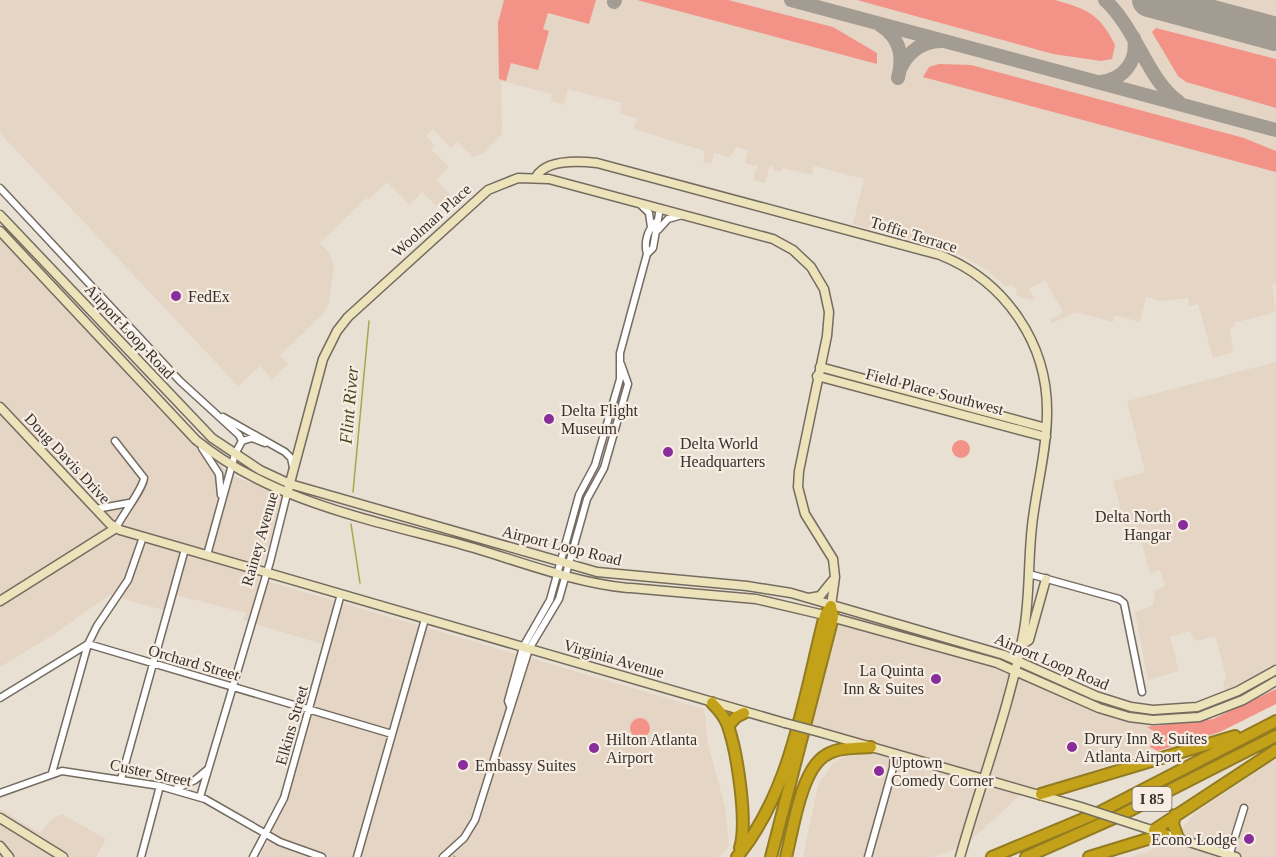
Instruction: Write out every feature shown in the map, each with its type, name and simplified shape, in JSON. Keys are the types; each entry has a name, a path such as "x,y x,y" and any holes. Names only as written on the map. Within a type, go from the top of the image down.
{"highway":[{"path":"737,857 760,822 782,778 830,613"},
{"path":"771,857 830,613"},
{"path":"712,703 721,712 728,726 745,817 737,857"},
{"path":"728,726 744,712"},
{"path":"1041,794 1209,745 1276,719"},
{"name":"I 85","path":"992,857 1100,812 1276,719"},
{"name":"I 85","path":"1026,857 1123,814 1276,736"},
{"path":"786,857 806,781 816,762 825,755 840,749 871,747"},
{"path":"1089,857 1134,844 1159,832 1175,815 1276,750"},
{"path":"1175,815 1173,825 1178,838"},
{"path":"1134,844 1137,836 1136,825"}],"main road":[{"name":"Toffie Terrace","path":"536,177 541,171 560,163 597,163 953,260 1007,300 1026,328 1036,351 1045,386 1046,433 1033,518 1028,603 1018,660 961,853"},
{"name":"Woolman Place","path":"344,321 480,196 506,182 536,177 660,208 783,243 811,267 824,289 829,312 827,336 799,471 801,504 829,551 835,577"},
{"name":"Airport Loop Road","path":"0,215 195,421 235,454 260,470 290,484 565,564 623,576 766,588 806,598 830,613 956,650 1015,671 1106,711 1153,720 1199,717 1222,710 1276,681"},
{"name":"Airport Loop Road","path":"0,231 196,440 232,468 287,494 562,575 630,588 756,599 966,643 1018,660 1114,703 1153,710 1186,708 1218,700 1276,670"},
{"name":"Rainey Avenue","path":"287,494 325,354 344,321"},
{"name":"Field Place Southwest","path":"818,371 1046,433"},
{"name":"Doug Davis Drive","path":"0,407 116,528"},
{"name":"Virginia Avenue","path":"116,528 712,703 1041,794 1232,856"},
{"path":"0,601 116,528"},
{"path":"806,598 820,596 835,577"},
{"path":"830,613 835,577"},
{"path":"1021,645 1029,640 1046,579"},
{"path":"0,818 63,857"},
{"path":"0,846 9,857"}],"street":[{"path":"0,188 180,381 239,435 242,441"},
{"path":"637,202 649,213 655,226"},
{"path":"443,857 464,838 475,820 513,702 526,648 554,609 565,564 587,499 604,468 628,384 620,354 647,254 645,246 655,226 660,208"},
{"path":"655,226 668,219 684,215"},
{"path":"215,413 247,428 285,452 291,458 293,472"},
{"path":"207,555 235,454 242,441 252,438 285,452 292,450 302,439"},
{"name":"Airport Loop Road","path":"196,440 212,459 219,474 222,490 219,511"},
{"path":"115,441 144,478 143,487 129,503 116,528"},
{"name":"Rainey Avenue","path":"200,797 287,494"},
{"path":"96,509 129,503"},
{"path":"52,773 88,644 97,626 128,580 143,537"},
{"path":"121,779 185,549"},
{"path":"1029,574 1119,599 1124,603 1142,692"},
{"name":"Elkins Street","path":"253,857 284,798 341,594"},
{"path":"357,857 425,619"},
{"path":"0,698 88,644"},
{"name":"Orchard Street","path":"88,644 392,734"},
{"path":"868,857 894,754"},
{"path":"176,789 195,780 208,769"},
{"name":"Custer Street","path":"0,793 52,773 73,771 176,789 200,797 290,847 322,857"},
{"path":"141,857 160,786"},
{"path":"1232,856 1244,808"}],"shaded area":[{"path":"0,0 1276,0 1276,283 1272,284 1276,312 1234,323 1235,326 1230,328 1233,352 1213,358 1198,304 1189,306 1188,298 1162,301 1146,297 1140,322 1115,315 1113,322 1076,312 1052,323 1050,320 1063,312 1045,280 1029,289 1034,298 1030,300 1016,295 1017,289 1012,285 1005,286 987,270 959,254 853,224 864,179 814,166 812,175 783,168 782,172 773,170 773,166 770,165 765,183 753,180 758,164 754,166 745,163 748,150 737,147 730,157 714,153 711,164 703,162 705,151 634,129 637,118 620,114 622,103 568,89 564,105 551,101 552,94 501,81 502,134 483,153 473,157 457,142 451,148 433,129 426,136 435,146 431,149 449,167 436,180 450,195 438,207 422,192 410,205 387,182 368,200 366,198 320,243 330,254 334,267 329,303 325,312 280,355 288,364 272,379 260,366 238,386 0,133"},
{"path":"504,0 596,0 589,24 548,13 543,29 549,31 538,70 511,63 506,81 499,79 498,23"},
{"path":"637,0 728,0 833,27 877,53 877,64"},
{"path":"857,0 1055,0 1076,6 1091,14 1104,26 1115,45 1112,59 1101,61 1053,54"},
{"path":"1156,28 1276,59 1276,108 1186,82 1178,76 1152,32"},
{"path":"939,64 971,65 1244,138 1276,151 1276,172 923,77 929,67"},
{"path":"0,231 151,402 231,475 287,497 256,578 704,709 708,744 725,807 729,846 719,857 259,857 269,840 292,768 322,644 243,620 246,613 176,595 171,612 109,595 53,635 0,667"},
{"path":"1276,362 1276,666 1226,693 1223,683 1226,676 1215,636 1197,641 1190,631 1170,637 1179,671 1148,680 1135,612 1153,606 1155,590 1165,586 1160,570 1150,573 1141,541 1130,544 1113,481 1145,472 1127,401"},
{"path":"961,440 967,443 970,449 967,455 961,458 955,455 952,449 955,443"},
{"path":"828,611 925,634 1052,684 1139,707 1188,736 1018,797 967,844 934,857 803,857 818,785 834,762 865,747 801,729"},
{"path":"1276,689 1276,704 1220,732 1157,751 1150,747 1158,738 1154,731 1147,727 1213,719"},
{"path":"636,718 644,718 650,724 650,732 644,738 636,738 630,732 630,724"},
{"path":"1276,759 1276,857 1130,857 1147,852 1176,836 1195,813"},
{"path":"0,809 40,833 52,819 62,814 106,839 96,857 0,857"}],"waterway":[{"name":"Flint River","path":"353,492 369,321"},
{"name":"Flint River","path":"351,524 360,583"}],"taxiway":[{"path":"791,0 1276,130"},
{"path":"1105,0 1125,25 1159,81 1179,102"},
{"path":"1239,24 1276,26"},
{"path":"880,25 892,36 899,48 901,62 898,78"},
{"path":"1101,82 1116,77 1128,67 1134,54 1134,38"},
{"path":"901,67 917,48 927,43 940,41"}],"runway":[{"path":"1149,0 1276,34"}],"place":[{"name":"FedEx","path":"176,296"},
{"name":"Delta Flight Museum","path":"549,419"},
{"name":"Delta World Headquarters","path":"668,452"},
{"name":"Delta North Hangar","path":"1183,525"},
{"name":"La Quinta Inn & Suites","path":"936,679"},
{"name":"Drury Inn & Suites Atlanta Airport","path":"1072,747"},
{"name":"Hilton Atlanta Airport","path":"594,748"},
{"name":"Embassy Suites","path":"463,765"},
{"name":"Uptown Comedy Corner","path":"879,771"},
{"name":"Econo Lodge","path":"1249,839"}]}
